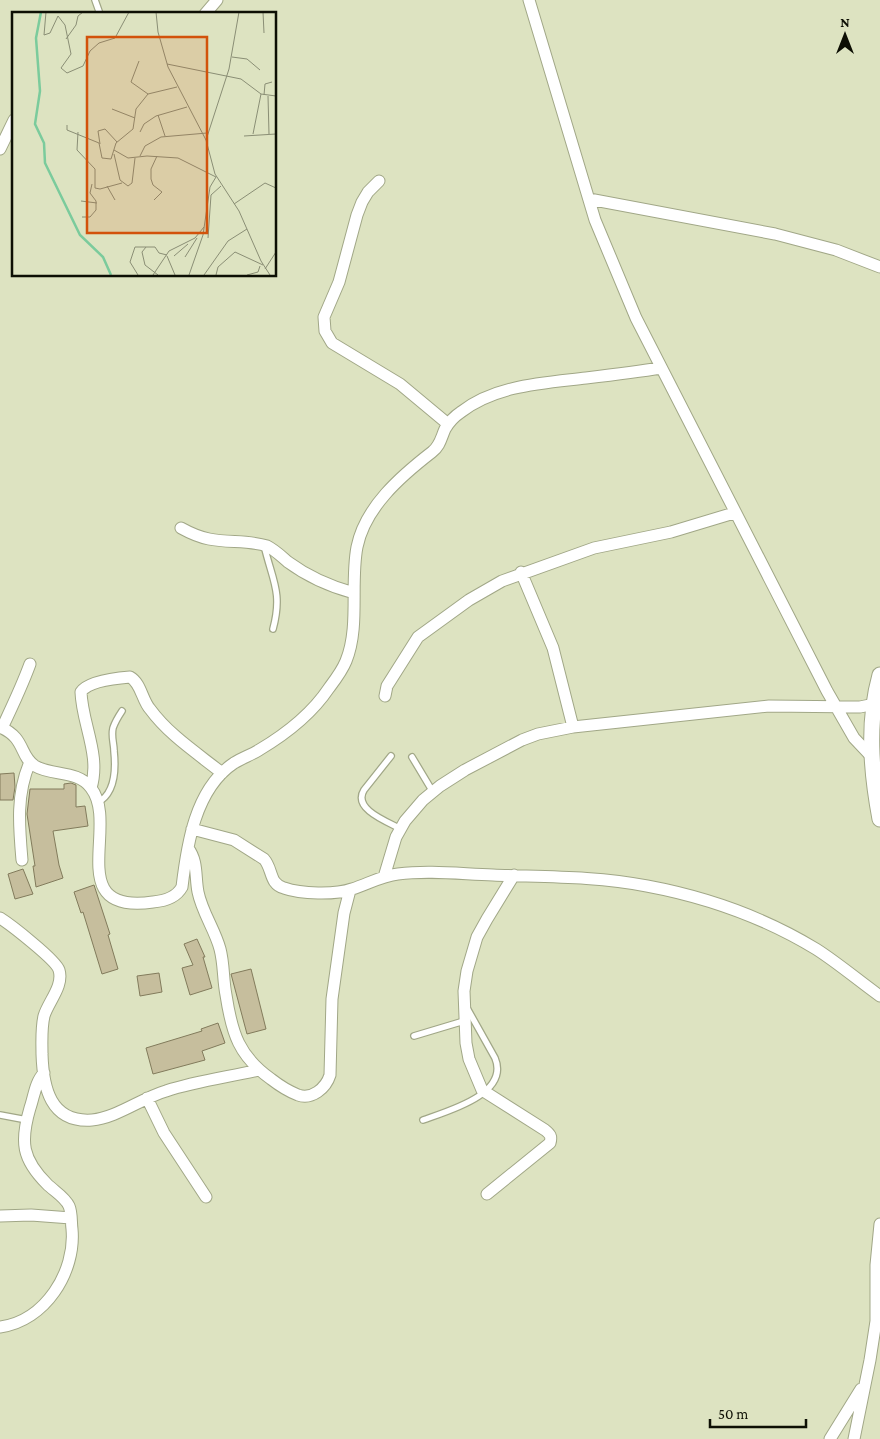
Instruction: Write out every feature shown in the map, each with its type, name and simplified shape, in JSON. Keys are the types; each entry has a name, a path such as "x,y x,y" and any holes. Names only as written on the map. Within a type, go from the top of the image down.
{"street":[{"path":"207,12 217,0"},
{"path":"529,0 588,200 636,318 826,691 854,738 871,756"},
{"path":"0,148 12,124"},
{"path":"379,181 368,192 357,215 339,282 324,317 325,330 332,342 400,384 448,424"},
{"path":"588,200 775,234 836,250 880,267"},
{"path":"30,664 20,691 1,728 8,730 18,740 30,762 35,766 70,775 84,781 91,788 97,804 100,824 98,872 101,883 106,891 120,901 134,903 162,901 172,898 180,892 182,887 188,848 197,812 222,773 233,764 279,737 303,718 319,703 339,674 349,652 357,546 366,522 398,481 409,470 436,450 448,424 462,410 511,389 661,368"},
{"path":"384,696 387,686 418,637 468,600 502,581 521,572 594,548 670,532 734,513"},
{"path":"181,528 194,535 211,539 264,545 310,574 354,593"},
{"path":"521,572 553,648 573,727"},
{"path":"880,675 875,704 871,756 880,819"},
{"path":"91,788 95,774 94,761 81,692 86,687 102,682 130,677 136,681 150,710 163,725 222,773"},
{"path":"384,877 393,845 401,829 411,813 433,792 465,770 522,740 538,734 573,727 769,706 860,707 875,704"},
{"path":"22,860 18,813 22,781 30,762"},
{"path":"192,829 234,840 264,859 275,883 284,888 312,892 350,890 384,877 399,874 439,872 579,877 620,881 668,890 741,912 775,926 818,951 880,996"},
{"path":"188,848 194,857 198,891 202,905 220,948 226,995 235,1036 246,1058 259,1070 279,1085 301,1096 310,1096 316,1093 328,1081 331,1062 330,1027 332,1000 344,913 350,890"},
{"path":"487,1194 550,1143 551,1139 550,1134 545,1130 484,1092 478,1084 469,1059 464,1021 467,971 477,937 514,875"},
{"path":"0,918 13,926 53,961 59,970 60,979 48,1005 43,1022 42,1038 44,1073 49,1098 63,1113 80,1120 94,1120 167,1090 259,1070"},
{"path":"0,1327 21,1321 38,1310 52,1296 63,1278 72,1247 69,1205 40,1176 28,1158 24,1147 23,1137 27,1120 38,1082 44,1073"},
{"path":"147,1098 164,1133 206,1197"},
{"path":"0,1216 32,1215 71,1218"},
{"path":"854,1439 876,1321 876,1265 880,1224"},
{"path":"830,1439 864,1383"}],"lane":[{"path":"95,0 99,12"},
{"path":"264,545 278,594 278,613 273,629"},
{"path":"97,804 105,799 111,789 115,766 112,740 113,730 122,712"},
{"path":"392,756 360,795 360,800 368,810 401,829"},
{"path":"412,757 433,792"},
{"path":"423,1120 472,1100 484,1092 498,1076 498,1064 464,1001"},
{"path":"414,1036 464,1021"},
{"path":"0,1115 27,1120"}],"building":[{"path":"14,773 15,787 13,800 0,800 0,774"},
{"path":"71,783 76,785 76,807 85,806 88,826 53,831 63,878 36,887 33,866 35,866 27,814 30,789 64,789 64,784"},
{"path":"23,869 33,894 15,899 8,874"},
{"path":"94,885 110,934 108,935 118,969 102,974 83,912 81,913 74,892"},
{"path":"197,939 205,957 203,957 212,988 190,995 182,968 193,965 184,944"},
{"path":"251,969 266,1029 247,1034 231,974"},
{"path":"159,973 162,992 140,996 137,976"},
{"path":"218,1023 225,1043 202,1051 205,1060 153,1074 146,1048 202,1031 201,1029"}]}
